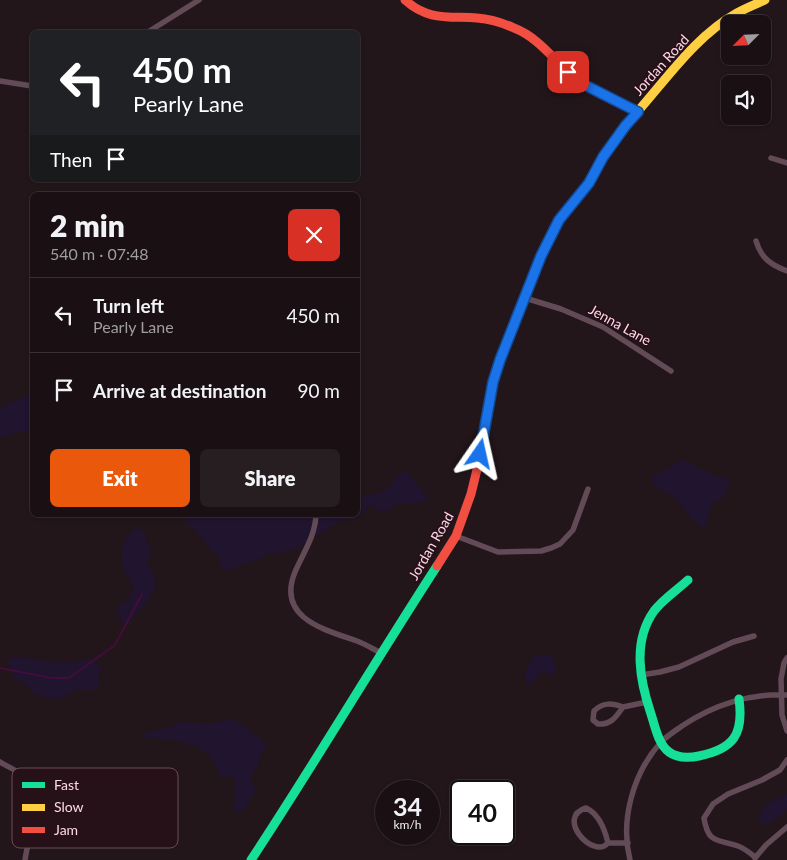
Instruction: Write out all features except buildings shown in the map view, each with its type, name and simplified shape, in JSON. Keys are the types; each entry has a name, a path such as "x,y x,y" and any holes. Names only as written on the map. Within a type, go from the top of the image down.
{"street":[{"path":"151,30 199,0"},
{"path":"405,0 419,12 431,16 483,19 516,28 539,43 578,81 638,112"},
{"name":"Jordan Road","path":"252,860 330,740 381,653 456,536 471,494 483,445 493,382 500,360 541,256 559,220 589,183 603,157 626,125 690,51 710,32 736,13 763,0"},
{"path":"0,81 30,86"},
{"path":"771,158 787,163"},
{"path":"756,241 759,250 765,258 774,266 787,270"},
{"name":"Jenna Lane","path":"525,298 560,309 603,327 671,371"},
{"path":"456,536 498,552 541,551 551,548 560,544 573,530 588,489"},
{"path":"316,517 310,544 295,573 291,586 296,606 302,617 320,628 359,642 381,653"},
{"path":"688,580 661,603 650,616 642,642 641,675 647,702 662,742 670,752 681,758 699,756 723,749 731,741 740,722 739,699"},
{"path":"641,675 679,667 726,645 754,636"},
{"path":"787,658 781,678 785,695 782,715 787,731"},
{"path":"630,860 628,810 637,780 662,742 700,715 725,704 739,699 785,695"},
{"path":"624,707 615,719 609,722 600,724 593,720 594,711 602,705 612,703 624,707 647,702"},
{"path":"787,760 780,770 762,780 728,794 713,804 704,818 706,830 714,840 740,846 755,858 771,840 787,827"},
{"path":"0,762 12,769"},
{"path":"586,808 597,816 608,842 606,847 599,851 590,852 585,849 579,838 574,821 578,811 586,808"},
{"path":"608,842 628,843"}],"shaded area":[{"path":"30,394 30,429 0,439 0,410 5,405"},
{"path":"681,459 715,476 728,479 729,484 722,498 715,501 712,505 706,525 703,527 690,517 679,501 656,487 651,479"},
{"path":"404,471 407,473 429,499 413,504 395,505 384,513 372,506 368,507 360,516 360,496 385,491"},
{"path":"187,517 359,517 337,523 298,548 282,553 270,553 257,561 249,562 228,571 220,565 219,557 186,521"},
{"path":"136,528 142,529 151,551 147,564 156,582 153,592 140,610 128,623 122,623 118,614 118,607 129,597 133,588 122,565 121,553 128,536"},
{"path":"535,655 551,656 555,664 555,673 552,675 542,672 530,685 525,683 525,676 529,664"},
{"path":"14,656 61,662 89,659 102,666 98,675 100,683 96,690 75,690 62,698 49,699 34,694 26,684 14,678 11,668 6,662"},
{"path":"232,719 262,740 265,747 259,758 258,767 251,774 251,781 256,792 245,809 237,813 234,809 234,778 230,776 224,778 221,776 209,755 186,743 144,738 142,735 143,733 173,727 179,722 206,724"},
{"path":"787,794 787,810 769,824 760,823 760,812 763,808 772,801"}],"waterway":[{"path":"0,668 52,678 69,678 115,645 142,594"}],"traffic: fast":[{"path":"513,327 541,256 559,220 589,183 603,157 639,110"},
{"path":"251,860 437,566"},
{"path":"688,580 654,611 647,623 640,649 641,675 647,701 660,740 665,749 672,754 691,757 711,753 728,744 738,731 740,722 739,699"}],"traffic: slow":[{"path":"639,110 684,57 709,33 737,13 765,0"}],"traffic: jam":[{"path":"405,0 414,7 431,14 487,19 523,32 540,44 583,84 637,112"},
{"path":"437,566 456,536 471,494 483,445 493,382 513,327"}],"route":[{"path":"480,454 493,382 541,256 559,220 589,183 603,157 638,112 585,85 568,72"}]}
